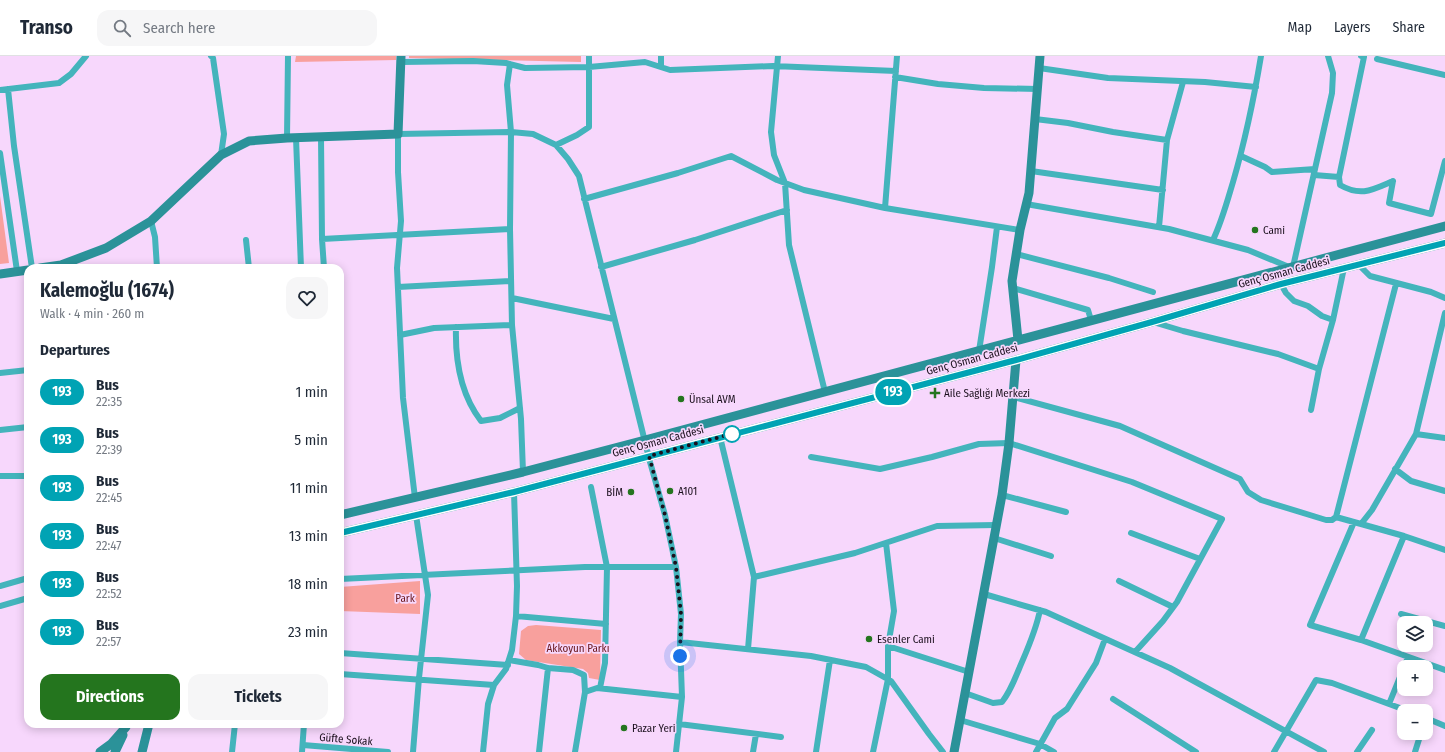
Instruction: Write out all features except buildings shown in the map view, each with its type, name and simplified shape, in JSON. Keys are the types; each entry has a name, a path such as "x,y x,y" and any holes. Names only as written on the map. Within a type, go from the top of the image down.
{"main road":[{"path":"1018,340 1012,281 1020,230 1029,193 1040,56"},
{"path":"64,264 106,248 151,220 220,155 249,141 398,134 401,59"},
{"name":"Genç Osman Caddesi","path":"344,514 524,472 1445,226"},
{"name":"Genç Osman Caddesi","path":"344,532 514,492 1016,360 1281,284 1445,243"},
{"path":"0,274 24,270"},
{"path":"954,752 1002,495 1014,397 1016,360"},
{"path":"100,752 111,744 124,728"},
{"path":"115,752 126,728"},
{"path":"142,752 148,728"},
{"path":"147,734 147,752"}],"street":[{"path":"0,90 59,83 71,74 86,56"},
{"path":"288,56 291,138 301,264"},
{"path":"556,145 577,135 589,127 589,56"},
{"path":"661,56 661,66"},
{"path":"778,56 772,132 774,156 785,183 789,245 825,392"},
{"path":"885,208 897,56"},
{"path":"1213,240 1222,222 1241,156 1261,56"},
{"path":"1026,204 1159,227 1248,250 1292,267 1332,93 1333,73 1328,56"},
{"path":"1361,56 1364,57 1339,176 1340,185 1348,190 1367,192 1393,181 1389,203 1431,214 1445,161"},
{"path":"212,57 224,134 220,155"},
{"path":"401,59 473,61 510,64 525,68 645,62 670,70 778,66 896,74 938,84 984,88 1038,89"},
{"path":"1377,60 1445,75"},
{"path":"510,64 507,85 511,132 510,229 512,325 520,408 524,472"},
{"path":"1039,68 1108,78 1205,82 1256,87"},
{"path":"1159,227 1167,140 1183,82"},
{"path":"8,89 14,146 31,264"},
{"path":"1035,119 1068,122 1113,132 1167,140"},
{"path":"415,498 403,398 400,334 397,268 401,221 398,172 398,134 511,132 533,134 556,145 568,159 579,176 614,319 665,515 676,567 681,614 680,642 682,697 676,752"},
{"path":"321,137 324,264"},
{"path":"0,152 17,271"},
{"path":"584,199 731,156 785,183 804,190 885,208 1020,230"},
{"path":"1241,156 1265,167 1272,172 1314,172 1339,176"},
{"path":"1031,171 1163,190"},
{"path":"601,267 695,240 787,210"},
{"path":"151,220 155,237 157,264"},
{"path":"979,351 997,227"},
{"path":"322,239 510,229"},
{"path":"246,240 249,264"},
{"path":"1016,254 1109,278 1153,292"},
{"path":"1359,265 1370,276 1431,292 1445,298"},
{"path":"1311,410 1319,369 1333,320 1344,268"},
{"path":"398,287 511,281"},
{"path":"1281,284 1286,293 1294,301 1308,306 1322,316 1333,320"},
{"path":"1336,518 1396,284"},
{"path":"1013,288 1088,310 1091,320"},
{"path":"512,298 614,319"},
{"path":"1445,313 1416,434 1372,510 1357,523 1310,625 1361,640 1445,670"},
{"path":"1152,322 1278,354 1319,369"},
{"path":"400,334 434,328 512,325"},
{"path":"456,327 455,348 462,382 472,409 481,421 500,418 520,408"},
{"path":"0,372 24,370"},
{"path":"1014,397 1120,426 1240,480 1248,492 1261,500 1326,520 1336,518 1357,523 1404,536 1445,550"},
{"path":"0,430 24,427"},
{"path":"1416,434 1445,438"},
{"path":"720,437 754,577 748,649"},
{"path":"811,457 880,469 932,457 978,444 1009,443 1132,482 1222,519 1174,607 1135,652"},
{"path":"1395,470 1411,481 1445,491"},
{"path":"0,476 24,476"},
{"path":"592,487 607,567 605,663 598,688"},
{"path":"483,752 488,704 494,685 506,669 512,650 516,616 514,492"},
{"path":"1002,495 1066,512"},
{"path":"414,752 419,678 428,595 416,516"},
{"path":"754,577 856,553 937,526 996,525"},
{"path":"1131,533 1200,559"},
{"path":"1361,640 1404,536"},
{"path":"994,538 1051,556"},
{"path":"873,752 888,679 888,646 894,611 886,543"},
{"path":"344,579 516,570 607,567 676,567"},
{"path":"0,586 24,579"},
{"path":"1118,581 1174,607"},
{"path":"984,594 1040,610 1170,668 1324,752"},
{"path":"0,606 24,599"},
{"path":"965,693 993,703 1002,702 1008,694 1030,643 1037,626 1040,610"},
{"path":"1401,614 1445,626"},
{"path":"516,616 606,624"},
{"path":"1036,752 1055,718 1067,709 1096,663 1106,639"},
{"path":"680,642 811,656 866,667 891,681 943,752"},
{"path":"888,646 969,672"},
{"path":"344,653 509,662 573,670 584,675 585,692 575,752"},
{"path":"1389,704 1408,657"},
{"path":"816,752 830,660"},
{"path":"539,752 548,668"},
{"path":"344,674 419,678 494,685"},
{"path":"1274,752 1316,680 1332,683 1397,707"},
{"path":"585,692 598,688 682,697"},
{"path":"1113,699 1196,752"},
{"path":"960,720 1040,744 1054,752"},
{"path":"1433,722 1445,726"},
{"path":"679,724 781,737"},
{"path":"232,752 234,728"},
{"path":"302,752 304,728"},
{"path":"1357,752 1372,730"},
{"path":"753,752 756,734"},
{"path":"1415,752 1419,740"},
{"name":"Güfte Sokak","path":"303,745 388,752"}],"green space":[{"path":"296,56 396,56 396,60 295,62"},
{"path":"409,56 581,56 581,62 409,58"},
{"path":"0,196 9,263 0,264"},
{"name":"Park","path":"420,581 420,614 344,611 344,587"},
{"name":"Akkoyun Parkı","path":"536,625 601,630 600,680 589,678 588,673 583,669 526,660 519,654 521,631 528,626"}],"bus line":[{"name":"193","path":"344,532 514,492 1016,360 1281,284 1445,243"}],"place":[{"name":"Cami","path":"1255,230"},
{"name":"Aile Sağlığı Merkezi","path":"935,393"},
{"name":"Ünsal AVM","path":"681,399"},
{"name":"A101","path":"670,491"},
{"name":"BİM","path":"631,492"},
{"name":"Esenler Cami","path":"869,639"},
{"name":"Pazar Yeri","path":"624,728"}],"route":[{"path":"680,656 681,614 676,567 665,515 649,456 735,433 732,434"}]}
